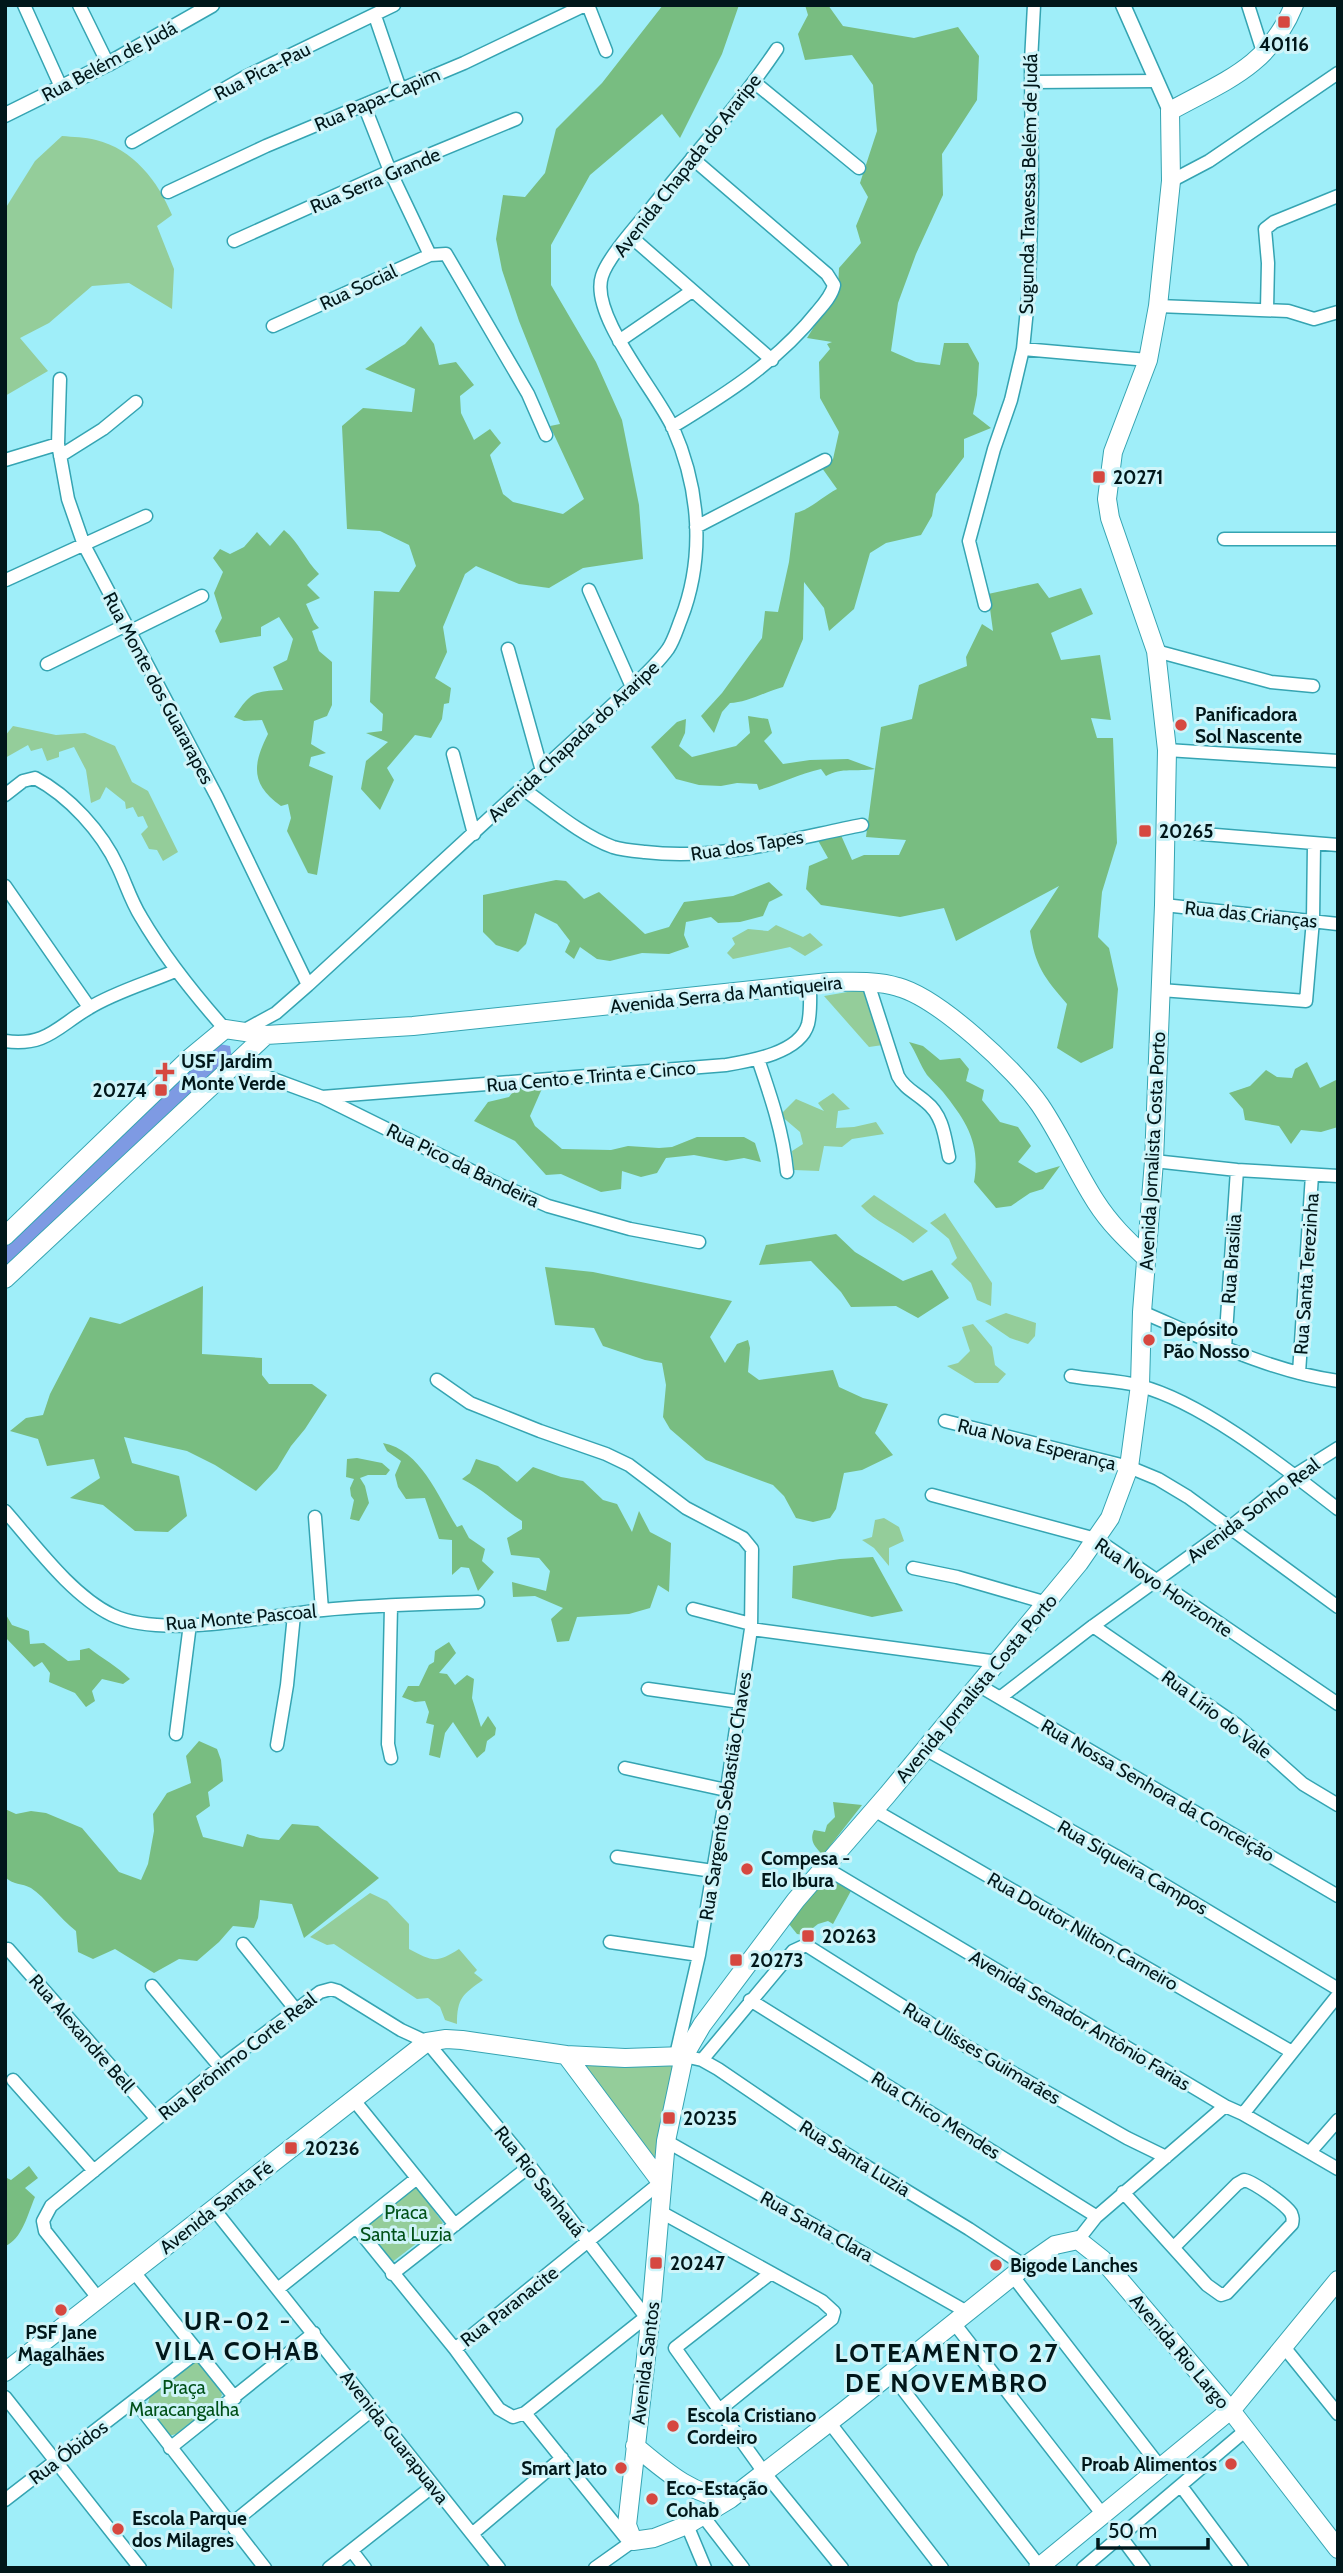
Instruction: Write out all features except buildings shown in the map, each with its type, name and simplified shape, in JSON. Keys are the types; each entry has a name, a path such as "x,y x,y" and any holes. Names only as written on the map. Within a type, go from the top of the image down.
{"main road":[{"path":"1170,111 1241,72 1264,55 1281,30 1293,5"},
{"name":"Avenida Jornalista Costa Porto","path":"687,2057 716,2006 824,1867 1047,1603 1096,1539 1110,1518 1129,1467 1140,1385 1142,1312 1154,1161 1167,750 1156,651 1140,598 1116,540 1107,499 1113,452 1148,360 1158,306 1171,181 1170,111"},
{"name":"Avenida Serra da Mantiqueira","path":"266,1035 440,1023 810,985 868,983 898,987 929,1002 970,1033 1021,1082 1052,1124 1097,1204 1117,1230 1146,1258"},
{"path":"234,1030 266,1035"},
{"name":"Avenida Chapada do Araripe","path":"5,1236 190,1058 234,1030"},
{"path":"5,1279 266,1035"},
{"path":"427,2042 462,2040 566,2055 687,2057"},
{"name":"Avenida Santa Fé","path":"5,2372 427,2042"},
{"path":"566,2055 661,2182"},
{"name":"Avenida Santos","path":"631,2542 627,2525 661,2182 666,2140 687,2057"},
{"path":"631,2542 654,2538 687,2525 730,2498 829,2423 1018,2271 1055,2245 1079,2240"},
{"name":"Avenida Rio Largo","path":"1079,2240 1102,2259 1230,2410 1338,2549"},
{"path":"1039,2567 1230,2410 1336,2286"},
{"path":"635,2446 678,2481 705,2494 730,2498"}],"street":[{"path":"24,5 61,87"},
{"path":"79,5 108,64"},
{"name":"Rua Belém de Judá","path":"7,111 108,64 193,10 212,5"},
{"name":"Rua Pica-Pau","path":"132,142 246,77 394,5"},
{"name":"Rua Papa-Capim","path":"169,192 266,146 464,63 586,5 606,51"},
{"name":"Sugunda Travessa Belém de Judá","path":"985,605 969,541 1011,400 1023,349 1029,289 1034,5"},
{"path":"1123,5 1170,111"},
{"path":"1248,5 1264,55"},
{"path":"375,16 400,89"},
{"name":"Avenida Chapada do Araripe","path":"234,1030 276,1013 308,985 632,687 670,646 693,580 695,500 673,427 619,341 605,308 600,290 602,276 629,235 754,82 777,49"},
{"path":"1171,181 1209,161 1338,73"},
{"path":"1032,82 1157,81"},
{"path":"754,82 859,168"},
{"path":"364,105 390,170 430,255"},
{"name":"Rua Serra Grande","path":"234,241 390,170 516,120"},
{"path":"673,427 730,392 772,360 800,334 830,295 834,285 827,274 692,158"},
{"path":"1267,309 1268,263 1265,229 1274,222 1338,196"},
{"path":"629,235 772,360"},
{"name":"Rua Social","path":"273,326 430,255 443,253 451,259 528,394 546,435"},
{"path":"619,341 692,291"},
{"path":"1158,306 1267,309 1288,311 1314,319 1338,312"},
{"path":"1023,349 1148,360"},
{"name":"Rua Monte dos Guararapes","path":"60,379 59,450 68,499 84,545 217,797 308,985"},
{"path":"5,460 59,450 103,429 136,402"},
{"path":"696,527 825,460"},
{"path":"6,580 145,516"},
{"path":"1224,539 1338,539"},
{"path":"589,590 632,687"},
{"path":"47,664 202,596"},
{"path":"508,649 542,771"},
{"path":"1156,651 1271,681 1313,686"},
{"path":"1167,750 1338,761"},
{"path":"453,754 474,834"},
{"path":"5,795 23,780 35,778 64,799 83,818 107,847 139,915 175,971 234,1030"},
{"name":"Rua dos Tapes","path":"523,789 595,839 615,848 662,854 691,856 727,852 862,825"},
{"path":"1166,831 1338,845"},
{"path":"1161,989 1306,1001 1313,920 1314,845"},
{"path":"5,886 89,1007"},
{"name":"Rua das Crianças","path":"1164,905 1338,924"},
{"path":"5,1041 19,1043 38,1040 60,1029 89,1007 175,971"},
{"path":"868,983 898,1076 902,1083 936,1112 944,1131 949,1157"},
{"name":"Rua Cento e Trinta e Cinco","path":"322,1097 712,1066 758,1059 782,1049 802,1036 807,1026 810,985"},
{"path":"758,1059 775,1109 787,1172"},
{"name":"Rua Pico da Bandeira","path":"235,1066 322,1097 548,1206 630,1229 699,1242"},
{"path":"1154,1161 1237,1171 1338,1175"},
{"name":"Rua Brasilia","path":"1225,1348 1237,1171"},
{"name":"Rua Santa Terezinha","path":"1299,1373 1312,1175"},
{"path":"1142,1312 1225,1348 1299,1373 1338,1381"},
{"path":"1070,1376 1140,1385 1178,1401 1213,1420 1295,1475 1338,1509"},
{"name":"Rua Sargento Sebastião Chaves","path":"436,1380 457,1396 494,1414 606,1454 629,1465 686,1508 743,1538 749,1544 753,1556 751,1626 699,1955 687,2057"},
{"name":"Rua Nova Esperança","path":"946,1420 1129,1467 1158,1479 1188,1497 1338,1607"},
{"name":"Avenida Sonho Real","path":"1001,1698 1093,1626 1229,1528 1295,1475 1338,1448"},
{"name":"Rua Novo Horizonte","path":"932,1495 1096,1539 1338,1704"},
{"name":"Rua Monte Pascoal","path":"5,1511 84,1595 112,1615 130,1621 190,1624 322,1610 478,1602"},
{"path":"315,1517 322,1610"},
{"path":"913,1569 957,1577 1047,1603"},
{"path":"391,1606 388,1744 391,1758"},
{"path":"693,1609 751,1626 998,1662"},
{"path":"277,1745 287,1685 294,1615"},
{"path":"176,1734 190,1624"},
{"name":"Rua Lírio do Vale","path":"1093,1626 1237,1725 1303,1784 1338,1805"},
{"name":"Rua Nossa Senhora da Conceição","path":"978,1685 1338,1896"},
{"path":"649,1689 740,1702"},
{"name":"Rua Siqueira Campos","path":"925,1749 1116,1856 1338,1989"},
{"path":"625,1768 726,1790"},
{"name":"Rua Doutor Nilton Carneiro","path":"874,1810 1292,2052"},
{"path":"617,1857 713,1871"},
{"name":"Avenida Senador Antônio Farias","path":"824,1867 1225,2106 1338,2169"},
{"path":"610,1942 699,1955"},
{"path":"243,1944 296,2010"},
{"name":"Rua Ulisses Guimarães","path":"750,2000 800,1945 812,1948 965,2046 1127,2138 1166,2157"},
{"name":"Rua Alexandre Bell","path":"8,1949 156,2118"},
{"path":"152,1986 220,2067"},
{"name":"Rua Jerônimo Corte Real","path":"98,2298 48,2236 43,2221 55,2202 220,2067 320,1992 331,1989 427,2042"},
{"path":"1243,2114 1338,1995"},
{"path":"687,2057 750,2000"},
{"name":"Rua Chico Mendes","path":"750,2000 1096,2217"},
{"name":"Rua Rio Sanhauá","path":"427,2042 649,2315"},
{"name":"Rua Santa Luzia","path":"687,2057 1018,2271 1161,2468"},
{"path":"13,2080 94,2171"},
{"path":"353,2099 455,2225"},
{"path":"1079,2240 1096,2217 1123,2192 1225,2106"},
{"path":"1310,2152 1338,2120"},
{"name":"Rua Santa Clara","path":"666,2140 960,2318"},
{"path":"393,2274 530,2166"},
{"path":"279,2288 418,2178"},
{"path":"1123,2192 1216,2293 1223,2295 1292,2224 1292,2215 1254,2184 1246,2180 1240,2181 1174,2247"},
{"name":"Rua Paranacite","path":"455,2349 661,2182"},
{"name":"Avenida Guarapuava","path":"214,2208 499,2568"},
{"path":"659,2211 833,2309 835,2316 718,2411"},
{"path":"356,2227 455,2349 499,2409 513,2417 526,2413 649,2315"},
{"path":"134,2272 235,2398"},
{"path":"771,2273 675,2348 763,2471 842,2568"},
{"path":"960,2318 1103,2515"},
{"path":"170,2448 314,2333"},
{"path":"1284,2347 1338,2414"},
{"name":"Rua Óbidos","path":"5,2500 197,2351"},
{"path":"891,2374 1039,2567"},
{"path":"5,2397 141,2568"},
{"path":"135,2401 265,2568"},
{"path":"230,2525 373,2409"},
{"path":"526,2413 631,2542 602,2566"},
{"path":"829,2423 942,2568"},
{"path":"1083,2568 1246,2430"},
{"path":"472,2534 562,2458"},
{"path":"329,2568 433,2486"},
{"path":"1181,2486 1242,2568"},
{"path":"703,2516 743,2568"},
{"path":"687,2525 705,2568"},
{"path":"1121,2537 1144,2568"},
{"path":"352,2551 365,2568"}],"green space":[{"path":"663,5 739,5 722,54 680,138 662,114 590,175 551,245 551,285 596,362 622,420 639,505 643,559 583,568 549,588 519,584 476,566 465,574 443,627 447,652 435,678 451,688 449,703 444,704 442,719 431,738 415,735 387,768 394,780 380,810 361,789 366,761 388,742 366,733 382,731 383,714 370,702 374,591 399,592 416,566 409,545 380,531 347,529 342,426 363,408 412,412 415,389 365,369 405,344 421,326 434,344 439,365 456,362 474,385 460,396 461,413 474,440 490,429 501,443 490,455 503,494 513,502 563,514 584,499 550,426 560,424 502,270 496,239 503,195 525,197 545,173 556,129 602,83"},
{"path":"805,5 828,5 843,26 914,38 958,27 979,56 977,100 942,154 943,195 916,254 898,303 891,351 916,362 940,365 944,343 968,343 979,363 973,414 991,428 964,439 964,457 936,494 932,516 921,535 886,543 870,553 854,609 829,631 824,608 804,582 803,639 783,687 730,703 722,712 714,733 701,716 722,693 762,638 765,611 778,612 789,562 795,513 837,489 822,468 833,459 839,432 820,398 819,362 830,349 827,344 832,342 807,338 838,288 839,268 861,243 856,226 868,197 860,183 877,131 873,85 852,55 805,60 798,34 808,15"},
{"path":"62,136 96,140 122,151 143,168 159,190 172,215 157,226 174,269 172,309 129,283 92,286 49,323 20,338 48,371 5,396 5,209 35,161"},
{"path":"284,530 319,574 307,585 320,598 306,604 319,628 312,631 319,651 332,662 332,705 327,716 314,721 311,744 326,753 311,757 309,766 333,776 317,875 308,873 287,831 291,818 288,804 281,806 259,782 257,765 268,734 262,720 244,721 234,717 254,694 283,690 273,667 287,660 293,639 279,617 261,627 261,636 220,643 215,631 222,618 214,593 223,572 213,558 220,549 230,554 244,547 257,532 270,546"},
{"path":"1038,583 1049,598 1081,588 1093,614 1051,633 1061,660 1100,655 1111,720 1091,718 1097,738 1113,738 1117,843 1102,892 1098,937 1109,948 1118,989 1113,1048 1081,1063 1057,1048 1067,1004 1042,971 1030,931 1059,886 956,941 944,908 900,917 821,905 806,889 809,866 828,858 816,837 840,833 852,860 864,855 899,855 906,840 866,837 881,727 912,719 919,685 967,666 966,657 982,624 993,631 988,594"},
{"path":"748,716 768,719 772,733 764,741 783,764 848,759 875,769 844,771 826,776 821,769 759,790 757,784 699,785 676,779 651,747 677,722 686,719 685,733 679,746 692,757 736,746 750,733"},
{"path":"13,726 56,735 85,733 115,746 132,782 148,791 178,852 163,861 157,850 149,849 141,834 148,827 143,816 138,817 133,807 126,809 125,802 106,787 100,799 91,803 86,770 74,747 59,752 59,757 47,761 42,748 31,751 28,745 5,758 5,736"},
{"path":"556,880 566,881 584,899 599,892 645,934 669,927 684,902 733,896 769,882 783,895 769,902 763,916 740,922 718,923 711,917 686,922 684,935 689,947 669,954 642,953 610,961 597,959 580,947 574,959 565,952 570,941 557,924 535,913 526,944 518,952 496,945 483,932 483,895"},
{"path":"776,925 803,937 810,933 823,945 805,956 790,947 733,959 727,953 735,944 732,938 748,929 768,931"},
{"path":"865,989 883,1045 869,1047 824,996"},
{"path":"909,1042 923,1046 940,1060 960,1058 969,1069 966,1081 984,1090 982,1100 1000,1122 1018,1127 1031,1146 1018,1162 1036,1173 1060,1166 1043,1189 1030,1193 1011,1206 996,1208 974,1182 975,1156 965,1123 927,1075"},
{"path":"1307,1062 1320,1088 1338,1079 1338,1127 1321,1132 1301,1130 1291,1144 1279,1126 1245,1120 1243,1109 1229,1093 1250,1086 1266,1070 1277,1077 1292,1078 1295,1069"},
{"path":"544,1084 530,1116 535,1126 562,1149 611,1150 628,1146 659,1148 672,1147 697,1137 744,1137 755,1143 761,1162 744,1158 726,1161 694,1155 666,1158 657,1173 641,1177 622,1171 621,1189 601,1192 561,1174 546,1175 515,1141 474,1121 488,1102 509,1097 518,1085"},
{"path":"833,1093 850,1109 838,1111 836,1128 876,1122 884,1134 852,1139 842,1147 824,1146 819,1171 794,1170 792,1151 803,1144 800,1132 780,1115 796,1099 824,1111 818,1103"},
{"path":"874,1195 928,1231 913,1243 879,1221 861,1206"},
{"path":"945,1213 992,1283 991,1306 977,1300 971,1283 951,1264 957,1258 949,1239 930,1223"},
{"path":"836,1234 855,1252 903,1281 932,1270 949,1298 918,1318 896,1306 851,1307 841,1292 811,1261 759,1265 766,1245"},
{"path":"545,1267 593,1272 732,1301 710,1337 725,1363 737,1344 748,1340 748,1372 759,1380 833,1370 839,1387 863,1398 888,1404 875,1433 893,1455 862,1470 844,1473 836,1509 830,1518 813,1522 796,1518 784,1496 773,1485 706,1460 670,1429 663,1417 666,1385 662,1363 603,1346 594,1328 555,1325"},
{"path":"203,1286 202,1354 262,1358 262,1375 269,1384 312,1384 327,1395 277,1469 256,1491 187,1451 124,1437 132,1463 179,1476 187,1516 168,1532 135,1531 103,1505 70,1498 100,1478 94,1459 47,1466 38,1439 10,1431 26,1418 43,1415 50,1394 90,1317 120,1324"},
{"path":"1006,1313 1036,1323 1035,1336 1028,1344 1010,1338 985,1321"},
{"path":"973,1324 992,1347 995,1365 1006,1374 998,1383 975,1383 947,1366 958,1363 970,1351 962,1327"},
{"path":"383,1443 396,1447 418,1465 457,1527 462,1525 469,1538 485,1549 482,1561 494,1572 478,1591 469,1568 461,1567 452,1575 452,1540 439,1539 425,1498 406,1499 398,1487 395,1475 401,1461 387,1451"},
{"path":"357,1458 382,1463 390,1470 386,1475 360,1478 369,1503 359,1521 350,1519 354,1500 350,1488 354,1479 346,1477 347,1459"},
{"path":"476,1459 498,1466 517,1482 533,1467 583,1481 603,1500 617,1504 632,1532 639,1511 650,1532 671,1543 669,1592 658,1585 650,1608 629,1614 577,1617 569,1641 557,1642 551,1619 563,1608 535,1596 513,1597 512,1582 546,1591 550,1571 539,1558 511,1555 507,1538 522,1529 522,1521 462,1479 470,1473"},
{"path":"884,1518 899,1527 904,1541 889,1548 889,1566 874,1548 862,1540 872,1537 875,1520"},
{"path":"873,1557 903,1611 872,1617 792,1598 793,1566"},
{"path":"5,1613 12,1625 29,1631 30,1644 44,1643 68,1661 80,1660 80,1650 89,1648 130,1679 123,1684 102,1679 92,1691 95,1701 86,1707 75,1693 49,1682 50,1673 42,1662 34,1667 5,1637"},
{"path":"449,1642 456,1653 439,1673 447,1674 455,1685 467,1675 474,1679 472,1698 481,1727 488,1716 496,1728 495,1735 487,1741 485,1751 477,1758 453,1722 445,1733 440,1758 429,1755 434,1725 426,1723 429,1712 425,1701 415,1702 402,1697 408,1686 419,1686 429,1665 434,1662 435,1651"},
{"path":"199,1741 217,1749 223,1781 208,1792 210,1806 196,1816 203,1837 243,1847 247,1834 279,1840 292,1824 318,1826 379,1878 304,1938 292,1904 260,1900 254,1928 233,1926 197,1961 179,1959 154,1973 115,1949 93,1959 78,1952 76,1931 36,1892 5,1877 5,1809 16,1814 31,1811 46,1813 82,1828 119,1872 141,1880 148,1864 154,1831 153,1814 167,1793 191,1783 186,1756"},
{"path":"833,1802 862,1805 823,1855 812,1837 814,1830 825,1832 827,1825 835,1817"},
{"path":"829,1874 852,1889 833,1924 828,1921 818,1924 804,1935 797,1934 785,1919"},
{"path":"370,1893 387,1901 409,1924 409,1949 423,1956 439,1959 459,1949 477,1970 474,1973 483,1980 460,2002 457,2024 445,2020 440,2007 428,1998 417,1999 334,1944 327,1945 310,1937"},
{"path":"675,2055 661,2187 574,2059"},
{"path":"29,2166 38,2178 25,2188 35,2197 20,2232 5,2246 5,2177 11,2180"},
{"name":"Praca Santa Luzia","path":"413,2188 418,2189 443,2223 391,2263 363,2229"},
{"name":"Praça Maracangalha","path":"192,2363 198,2363 222,2395 219,2401 176,2434 169,2436 147,2408 150,2395"}],"water":[{"path":"219,1044 230,1046 232,1059 5,1271 5,1246 205,1054"}],"place":[{"name":"40116","path":"1284,22"},
{"name":"20271","path":"1099,477"},
{"name":"Panificadora Sol Nascente","path":"1181,725"},
{"name":"20265","path":"1145,831"},
{"name":"USF Jardim Monte Verde","path":"165,1072"},
{"name":"20274","path":"161,1090"},
{"name":"Depósito Pão Nosso","path":"1149,1340"},
{"name":"Compesa - Elo Ibura","path":"747,1869"},
{"name":"20263","path":"808,1936"},
{"name":"20273","path":"736,1960"},
{"name":"20235","path":"669,2118"},
{"name":"20236","path":"291,2148"},
{"name":"20247","path":"656,2263"},
{"name":"Bigode Lanches","path":"996,2265"},
{"name":"PSF Jane Magalhães","path":"61,2310"},
{"name":"Escola Cristiano Cordeiro","path":"673,2426"},
{"name":"Proab Alimentos","path":"1231,2464"},
{"name":"Smart Jato","path":"621,2468"},
{"name":"Eco-Estação Cohab","path":"652,2499"},
{"name":"Escola Parque dos Milagres","path":"118,2529"}],"district":[{"name":"UR-02 - VILA COHAB","path":"238,2336"},
{"name":"LOTEAMENTO 27 DE NOVEMBRO","path":"947,2368"}]}
